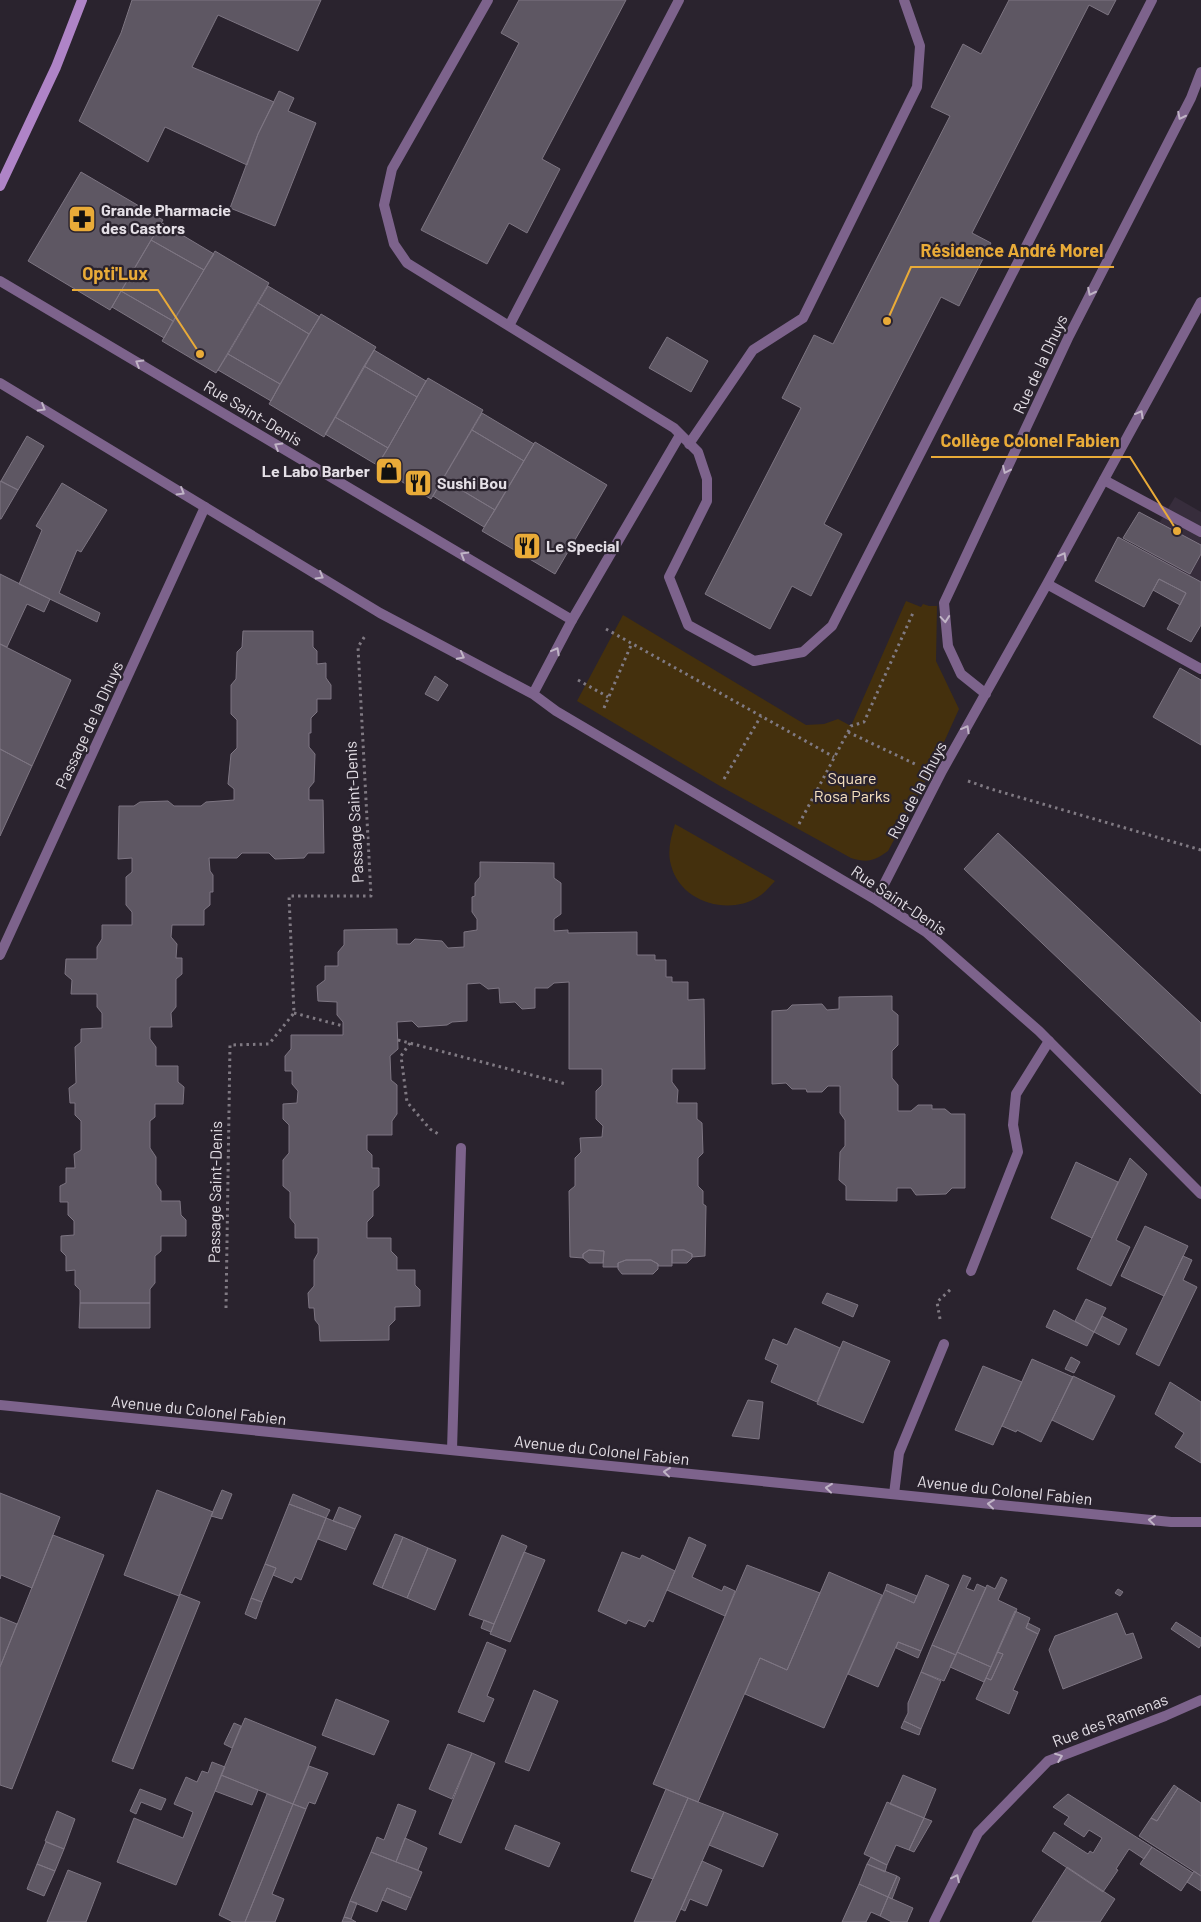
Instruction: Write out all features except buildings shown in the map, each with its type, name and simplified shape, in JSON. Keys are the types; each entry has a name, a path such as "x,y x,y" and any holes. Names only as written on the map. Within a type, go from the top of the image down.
{"main road":[{"path":"0,186 56,66 82,0"}],"street":[{"path":"488,0 392,169 384,205 394,244 407,263 674,428 698,452 707,479 707,501 669,577 688,625 754,661 802,652 832,626 1152,0"},
{"path":"508,326 679,0"},
{"path":"689,444 753,350 804,318 917,87 920,46 904,0"},
{"name":"Rue de la Dhuys","path":"986,694 960,674 948,646 944,603 1069,336 1191,98 1201,72"},
{"name":"Rue Saint-Denis","path":"0,281 572,620"},
{"name":"Rue de la Dhuys","path":"876,900 942,771 1047,584 1201,302"},
{"name":"Rue Saint-Denis","path":"0,383 380,613 533,694 556,711 876,900 926,932 1049,1041 1201,1194"},
{"path":"533,694 572,620 680,435"},
{"path":"1104,480 1201,532"},
{"name":"Passage de la Dhuys","path":"0,955 205,507"},
{"path":"1047,584 1201,669"},
{"path":"971,1271 1018,1152 1013,1126 1016,1094 1049,1041"},
{"path":"452,1450 461,1148"},
{"path":"894,1494 899,1453 944,1344"},
{"name":"Avenue du Colonel Fabien","path":"0,1405 1171,1522 1201,1522"},
{"name":"Rue des Ramenas","path":"934,1922 978,1833 1048,1761 1165,1716 1201,1700"}],"path":[{"name":"Passage Saint-Denis","path":"226,1308 230,1045 269,1044 294,1013 289,896 371,896 358,646 380,613"},
{"path":"786,847 851,726 864,722 913,613"},
{"path":"606,628 834,757"},
{"path":"600,715 632,643"},
{"path":"578,680 608,697"},
{"path":"720,786 762,716"},
{"path":"848,732 921,767 942,771 991,789 1201,850"},
{"path":"294,1013 343,1026"},
{"path":"398,1040 566,1084"},
{"path":"410,1043 401,1056 407,1102 430,1129 461,1148"},
{"path":"944,1344 937,1302 971,1271"}],"shaded area":[{"path":"1175,497 1201,512 1201,582 1143,550"}],"green space":[{"name":"Square Rosa Parks","path":"906,601 921,607 923,604 937,606 936,661 959,709 930,773 888,851 875,859 866,861 851,858 720,786 577,701 623,615 806,725 824,724 838,719 851,726"},
{"path":"675,824 775,881 765,892 746,903 720,905 707,902 695,896 684,888 676,878 671,865 669,849"}],"place":[{"name":"Grande Pharmacie des Castors","path":"82,219"},
{"name":"Résidence André Morel","path":"887,321"},
{"name":"Opti'Lux","path":"200,354"},
{"name":"Le Labo Barber","path":"389,471"},
{"name":"Sushi Bou","path":"418,483"},
{"name":"Collège Colonel Fabien","path":"1177,531"},
{"name":"Le Special","path":"527,546"}]}
